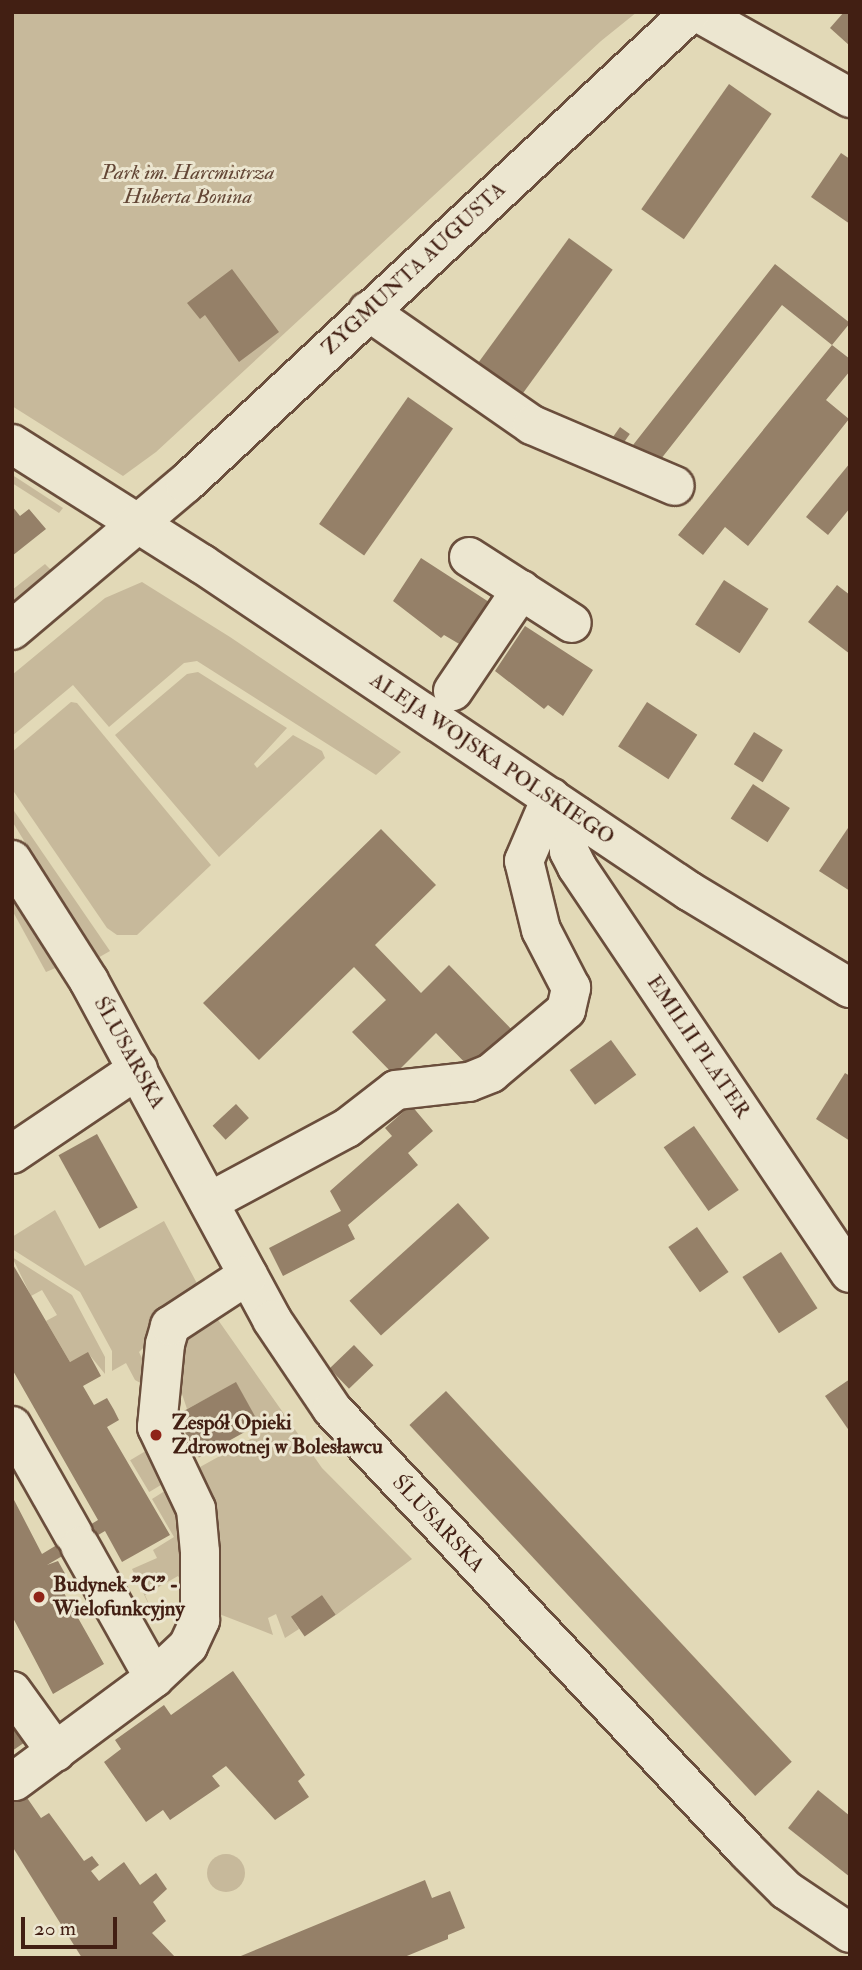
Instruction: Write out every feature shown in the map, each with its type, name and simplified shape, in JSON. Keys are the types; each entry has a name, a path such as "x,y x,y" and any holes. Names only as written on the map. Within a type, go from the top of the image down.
{"street":[{"name":"ZYGMUNTA AUGUSTA","path":"12,630 137,527 691,12"},
{"path":"697,12 850,98"},
{"path":"369,311 532,425 675,486"},
{"name":"ALEJA WOJSKA POLSKIEGO","path":"12,444 137,527 202,564 689,891 850,988"},
{"path":"468,557 572,623"},
{"path":"453,691 521,590"},
{"path":"209,1202 348,1128 396,1090 468,1082 491,1073 566,1010 571,988 541,930 524,861 564,807"},
{"name":"EMILII PLATER","path":"564,807 569,851 577,867 850,1273"},
{"name":"ŚLUSARSKA","path":"12,860 138,1069 248,1275 331,1409 747,1851 786,1890 850,1933"},
{"path":"12,1154 138,1069"},
{"path":"15,1781 154,1678 188,1646 200,1620 196,1510 163,1447 157,1427 165,1344 170,1326 248,1275"},
{"path":"12,1426 154,1678"},
{"path":"12,1691 56,1752"}],"green space":[{"name":"Park im. Harcmistrza Huberta Bonina","path":"12,12 637,12 601,41 156,452 123,476 12,406"},
{"path":"12,475 63,508 59,513 12,483"},
{"path":"45,564 52,571 12,603 12,590"},
{"path":"142,582 230,637 401,752 376,775 197,661 184,663 109,727 73,685 12,736 12,675 105,598"},
{"path":"198,672 287,728 254,764 257,768 293,735 322,751 325,758 219,857 115,735 187,674"},
{"path":"71,702 77,703 211,865 137,935 117,935 107,928 12,789 12,752"},
{"path":"12,808 110,951 96,959 12,821"},
{"path":"12,881 65,964 46,972 12,910"},
{"path":"55,1210 85,1266 164,1221 201,1291 139,1352 150,1375 144,1385 135,1380 126,1363 112,1371 112,1351 80,1292 12,1249 12,1237"},
{"path":"12,1257 72,1295 105,1357 105,1374 88,1353 70,1362 46,1321 57,1315 42,1290 31,1296"},
{"path":"216,1317 322,1468 412,1559 336,1615 322,1595 291,1617 299,1629 285,1638 276,1614 268,1618 273,1635 214,1612 191,1472 263,1432 236,1383 187,1409 178,1382 177,1337"},
{"path":"149,1449 168,1481 149,1492 130,1460"},
{"path":"171,1487 186,1514 192,1598 178,1576 145,1595 156,1620 132,1569 157,1558 153,1550 174,1537 152,1499"},
{"path":"226,1854 239,1860 245,1873 239,1886 226,1892 213,1886 207,1873 213,1860"}],"building":[{"path":"844,12 850,12 850,46 830,28"},
{"path":"729,84 772,114 684,239 641,209"},
{"path":"841,153 850,159 850,224 811,197"},
{"path":"569,238 613,270 522,394 478,363"},
{"path":"775,264 850,323 832,345 782,305 657,464 633,445"},
{"path":"232,269 279,332 239,362 205,315 200,319 187,303"},
{"path":"832,345 850,359 850,371 826,400 849,419 748,546 725,527 703,555 678,535"},
{"path":"408,397 453,429 364,556 319,524"},
{"path":"620,427 630,434 617,453 607,446"},
{"path":"850,463 850,508 828,535 806,517"},
{"path":"12,506 20,516 29,509 46,529 12,556"},
{"path":"421,558 489,602 461,645 444,635 441,638 393,601"},
{"path":"724,580 768,609 740,653 695,624"},
{"path":"837,585 850,595 850,654 808,622"},
{"path":"525,626 593,670 563,716 548,705 544,709 495,671"},
{"path":"647,702 697,735 668,779 618,746"},
{"path":"754,732 783,750 763,782 734,764"},
{"path":"753,784 790,808 768,842 731,818"},
{"path":"850,825 850,891 819,871"},
{"path":"381,829 436,885 375,945 421,993 449,965 515,1033 475,1073 436,1033 394,1075 352,1032 386,1000 354,967 259,1060 203,1003"},
{"path":"611,1040 636,1075 595,1105 570,1070"},
{"path":"845,1073 850,1076 850,1141 816,1119"},
{"path":"236,1104 249,1118 226,1140 213,1126"},
{"path":"411,1105 433,1131 408,1153 418,1165 348,1225 355,1239 283,1276 269,1248 341,1211 330,1191 392,1136 385,1128"},
{"path":"694,1126 739,1190 708,1211 664,1147"},
{"path":"97,1134 138,1207 99,1229 59,1155"},
{"path":"458,1203 489,1238 381,1336 350,1301"},
{"path":"697,1227 729,1272 700,1292 668,1247"},
{"path":"781,1252 817,1308 779,1333 742,1277"},
{"path":"12,1263 70,1362 88,1352 101,1376 83,1386 94,1405 107,1398 119,1420 107,1427 170,1535 122,1562 105,1531 47,1565 58,1561 73,1588 64,1593 104,1664 53,1694 12,1616 12,1496 42,1554 98,1520 12,1369"},
{"path":"354,1345 373,1365 349,1389 330,1369"},
{"path":"850,1379 850,1432 825,1396"},
{"path":"236,1382 259,1424 199,1457 176,1415"},
{"path":"446,1391 792,1762 755,1796 409,1425"},
{"path":"322,1595 336,1615 305,1636 291,1617"},
{"path":"233,1671 305,1775 298,1781 309,1797 275,1820 226,1766 212,1776 220,1786 170,1820 163,1810 146,1822 104,1762 121,1749 115,1740 164,1705 171,1715"},
{"path":"12,1710 31,1738 12,1751"},
{"path":"12,1776 41,1818 49,1813 84,1861 92,1856 99,1865 91,1871 99,1881 124,1862 140,1885 156,1873 167,1889 153,1902 166,1921 152,1933 176,1958 82,1958 12,1846"},
{"path":"818,1790 850,1816 850,1877 788,1828"},
{"path":"425,1880 432,1898 450,1891 465,1928 448,1935 448,1939 402,1958 236,1958"}],"place":[{"name":"Zespół Opieki Zdrowotnej w Bolesławcu","path":"156,1435"},
{"name":"Budynek \"C\" - Wielofunkcyjny","path":"39,1597"}]}
